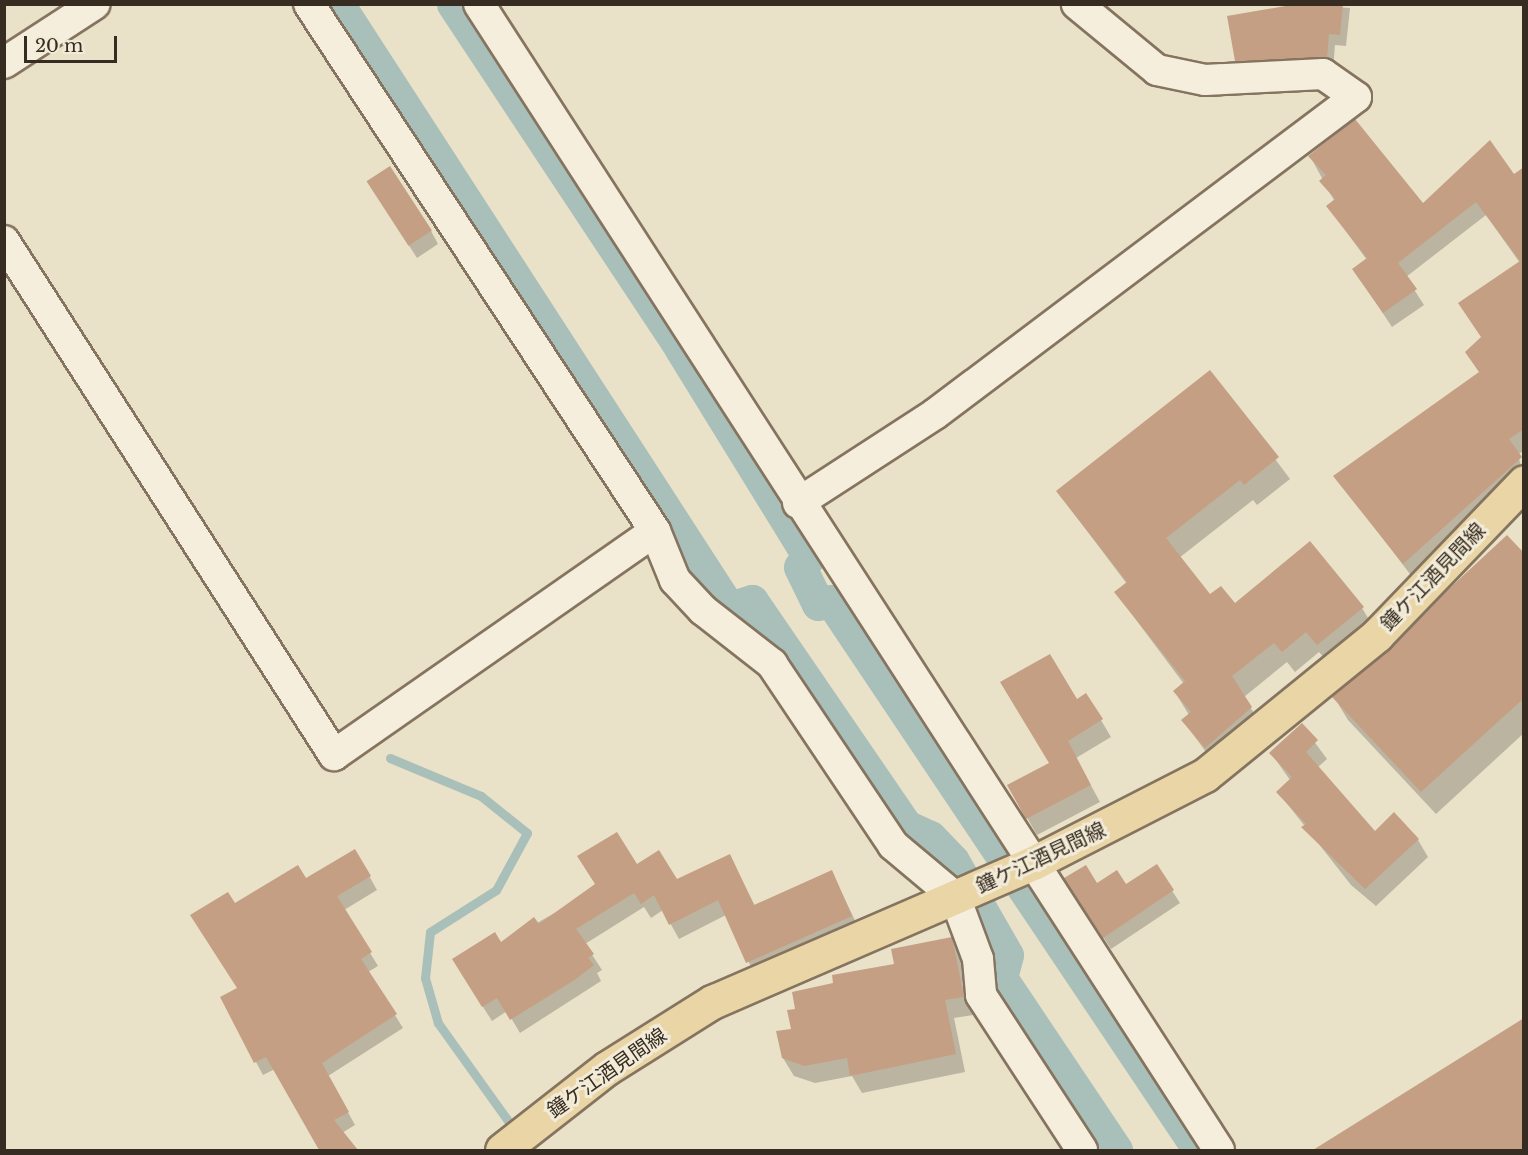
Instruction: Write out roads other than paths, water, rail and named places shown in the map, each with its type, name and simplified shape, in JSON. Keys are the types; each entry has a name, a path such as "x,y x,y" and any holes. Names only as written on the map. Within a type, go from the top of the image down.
{"main road":[{"name":"鐘ケ江酒見間線","path":"502,1150 607,1068 712,1002 1029,864 1205,775 1377,635 1524,482"}],"street":[{"path":"4,63 95,4"},
{"path":"309,4 655,531 675,580 703,610 772,664 893,845 960,895 974,941 981,995 1082,1150"},
{"path":"479,4 1029,864 1220,1150"},
{"path":"798,502 935,414 1356,98 1323,74 1205,80 1157,70 1077,4"},
{"path":"4,241 334,755 655,531"}],"waterway":[{"path":"338,4 729,608 752,601 906,826 930,837 953,861 1007,955 1001,978 1116,1150"},
{"path":"453,4 681,349 809,557 800,567 818,604 831,601 1199,1150"},
{"path":"390,758 481,796 527,833 496,890 430,932 425,978 438,1023 529,1150"}]}
